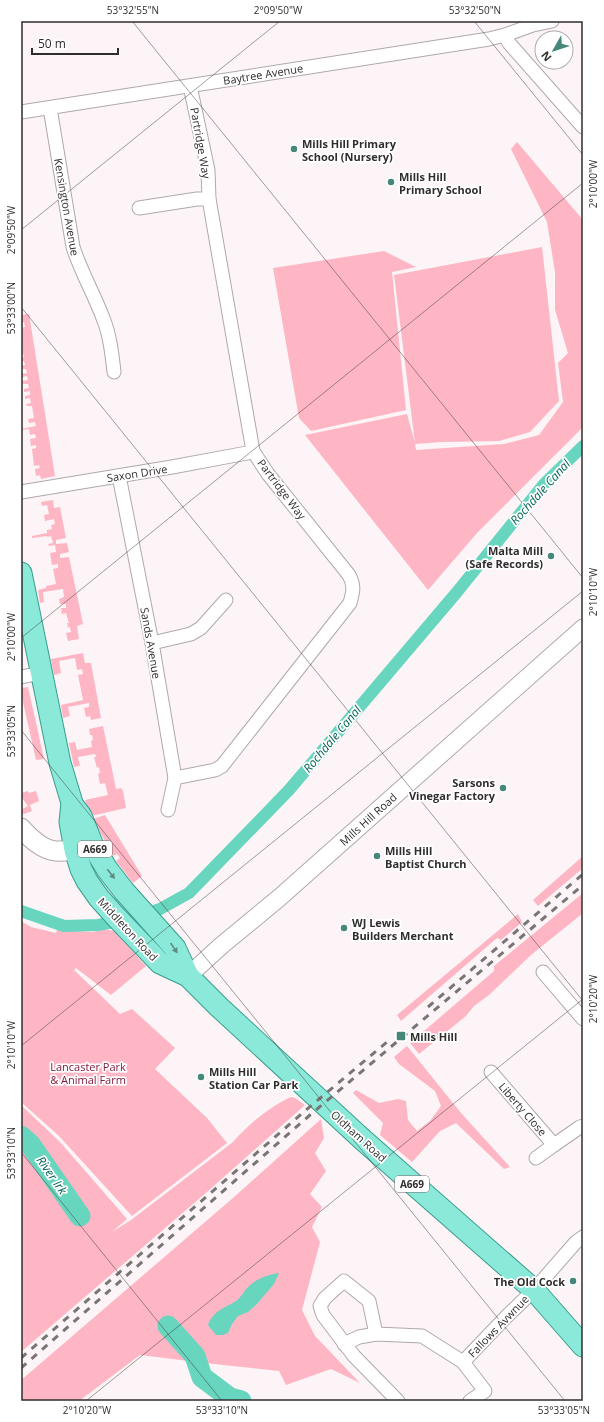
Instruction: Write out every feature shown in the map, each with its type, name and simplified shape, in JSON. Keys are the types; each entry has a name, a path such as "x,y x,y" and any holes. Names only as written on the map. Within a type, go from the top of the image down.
{"main road":[{"name":"Middleton Road","path":"21,573 60,763 72,803 70,822 84,848 107,869 124,891 175,948 188,976"},
{"path":"21,828 40,847 63,852 84,848"},
{"name":"Middleton Road","path":"84,848 81,868 87,881 99,898 160,963 188,976"},
{"name":"Oldham Road","path":"188,976 219,1007 362,1140 534,1290 583,1346"}],"street":[{"name":"Baytree Avenue","path":"21,112 505,35 532,23 552,21"},
{"path":"505,35 509,43 583,127"},
{"name":"Partridge Way","path":"176,778 215,770 222,766 350,603 354,591 350,576 268,474 253,451 209,199 208,170 190,86"},
{"name":"Kensington Avenue","path":"50,108 73,247 78,264 104,318 114,372"},
{"path":"139,208 197,199 209,199"},
{"name":"Saxon Drive","path":"21,492 187,465 253,451"},
{"name":"Sands Avenue","path":"119,476 152,643 176,778 168,810"},
{"path":"152,643 191,634 201,628 226,600"},
{"name":"Mills Hill Road","path":"188,976 222,945 279,898 583,628"},
{"path":"21,677 41,673"},
{"path":"543,972 575,1016"},
{"name":"Liberty Close","path":"491,1072 554,1145"},
{"name":"Liberty Close","path":"536,1158 583,1126"},
{"name":"Fallows Avwnue","path":"463,1362 534,1290 576,1242 583,1237"},
{"path":"376,1334 370,1301 344,1281 325,1298 320,1306 323,1315 344,1344 398,1401"},
{"path":"344,1344 359,1337 376,1334 422,1336 463,1362 485,1391 470,1401"}],"green space":[{"path":"517,142 583,220 583,427 477,533 428,590 305,435 407,414 415,443 394,275 542,247 559,401 530,432 499,441 415,444 416,450 504,444 539,435 563,402 558,363 568,353 555,310 555,272 547,222 511,149"},
{"path":"384,251 416,267 392,272 406,410 311,431 299,418 273,268"},
{"path":"29,314 55,476 41,479 40,475 36,476 35,469 40,468 39,465 34,466 32,449 36,448 36,445 31,446 30,439 36,438 35,434 30,435 29,429 21,430 36,426 35,422 29,423 28,419 34,418 32,406 27,406 26,404 31,403 30,398 25,399 25,396 30,395 30,391 24,392 24,389 29,388 28,384 23,384 22,381 28,380 27,376 22,377 21,374 27,373 26,369 21,369 21,366 25,365 24,361 21,361 21,358 24,357 23,353 21,354 21,351 23,350 21,346 21,328 25,327 24,322 21,322 21,315"},
{"path":"53,500 54,508 60,507 66,538 56,540 56,544 67,543 69,552 60,554 60,558 69,557 83,624 77,626 79,639 68,641 66,633 71,632 70,627 65,628 68,627 67,623 69,623 66,613 62,614 61,608 66,608 66,604 60,604 59,599 64,597 63,589 43,592 44,602 40,603 38,590 46,588 46,586 56,584 53,569 58,568 58,564 52,565 50,553 56,552 55,545 49,546 48,544 53,543 51,536 32,538 32,536 47,533 47,530 52,529 51,525 55,524 54,519 45,521 44,515 49,514 47,505 42,506 41,502"},
{"path":"83,653 85,663 91,663 101,718 91,720 90,716 86,717 84,708 89,707 89,703 68,707 70,716 63,718 61,705 83,700 78,675 83,674 82,669 77,670 75,658 59,661 61,673 54,675 51,659"},
{"path":"28,687 44,759 36,760 21,693 21,688"},
{"path":"103,726 116,789 121,788 123,791 126,808 91,816 85,800 108,795 105,783 100,784 98,774 100,773 99,767 97,768 94,757 96,757 95,754 78,757 80,766 74,767 69,743 75,742 77,750 92,747 91,741 93,740 89,729"},
{"path":"28,791 29,793 36,791 39,801 30,805 32,811 24,814 21,810 28,806 21,797 21,793"},
{"path":"105,815 142,876 133,883 116,861 120,858 117,854 113,856 93,819"},
{"path":"583,856 583,868 538,906 533,900"},
{"path":"583,893 583,913 531,955 489,995 474,1006 466,1016 419,1054 410,1043 494,971 494,966"},
{"path":"518,914 522,922 501,940 497,938 401,1021 397,1015"},
{"name":"Lancaster Park & Animal Farm","path":"21,921 31,927 56,933 57,930 93,932 104,929 114,931 146,966 111,995 76,968 74,970 120,1014 132,1009 175,1048 155,1069 207,1118 227,1143 132,1216 59,1136 21,1102"},
{"path":"407,1046 461,1113 510,1167 504,1169 456,1123 440,1131 412,1162 380,1135 383,1123 353,1093 356,1090 379,1103 398,1099 406,1101 408,1120 417,1131 430,1121 441,1106 435,1091 399,1064 394,1057"},
{"path":"291,1097 305,1105 207,1192 21,1352 21,1105 60,1142 127,1219 112,1232 131,1220 233,1142 260,1116"},
{"path":"321,1119 324,1138 315,1153 326,1171 310,1194 322,1207 312,1227 320,1242 302,1310 315,1336 360,1383 331,1369 286,1385 279,1371 140,1355 79,1401 21,1401 21,1380 233,1198"}],"shaded area":[{"path":"279,1273 274,1284 256,1305 248,1312 238,1316 228,1333 216,1335 208,1325 216,1313 236,1301 249,1286 257,1280 265,1276"}],"waterway":[{"name":"Rochdale Canal","path":"21,911 64,926 98,925 135,918 160,909 189,893 289,790 457,592 544,484 583,446"},
{"name":"River Irk","path":"21,1136 30,1144 80,1216"},
{"name":"River Irk","path":"168,1326 195,1356 202,1377 230,1398 241,1401"}],"railway":[{"path":"428,1007 583,874"},
{"path":"21,1368 310,1115 583,885"},
{"path":"21,1358 306,1110 387,1042"}],"place":[{"name":"Mills Hill Primary School (Nursery)","path":"294,149"},
{"name":"Mills Hill Primary School","path":"391,182"},
{"name":"Malta Mill (Safe Records)","path":"551,556"},
{"name":"Sarsons Vinegar Factory","path":"503,788"},
{"name":"Mills Hill Baptist Church","path":"377,856"},
{"name":"WJ Lewis Builders Merchant","path":"344,928"},
{"name":"Mills Hill","path":"401,1036"},
{"name":"Mills Hill Station Car Park","path":"201,1077"},
{"name":"The Old Cock","path":"573,1281"}]}
